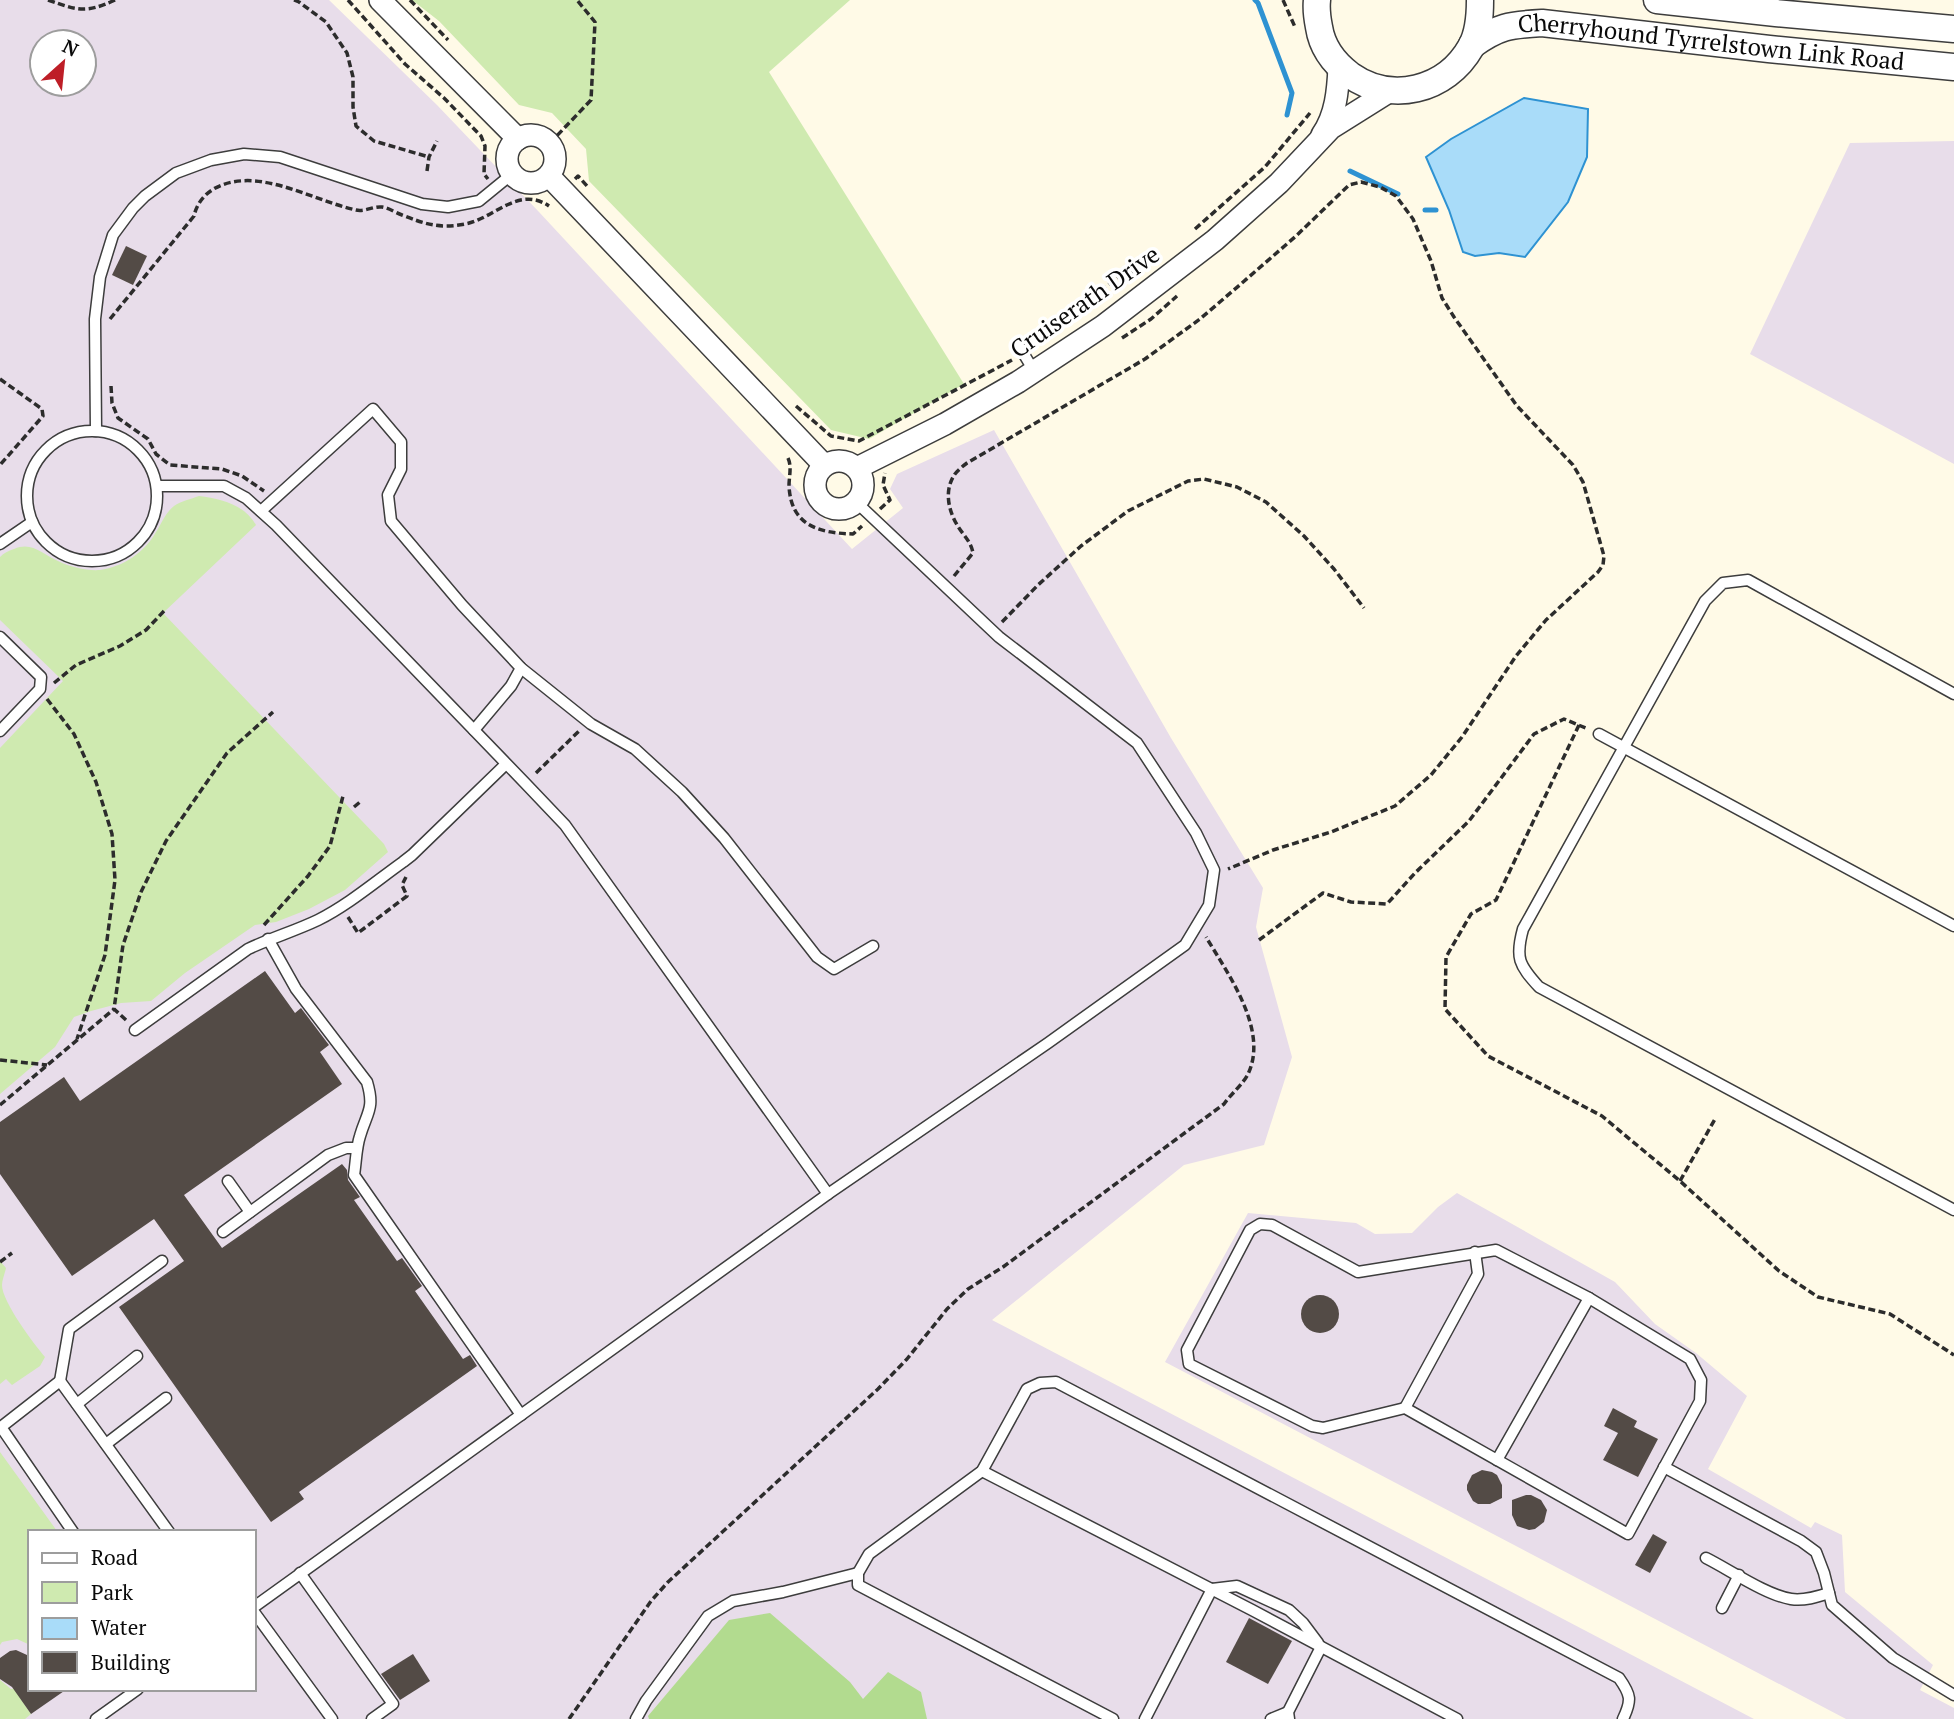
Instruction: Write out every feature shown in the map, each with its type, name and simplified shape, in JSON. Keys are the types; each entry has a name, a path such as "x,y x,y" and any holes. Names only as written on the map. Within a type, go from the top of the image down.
{"street":[{"path":"380,0 518,139"},
{"path":"1300,0 1309,36 1328,52 1339,67 1362,83 1390,91 1415,90 1438,82 1458,66 1472,45 1479,23 1480,0"},
{"path":"1309,36 1317,0"},
{"name":"Cherryhound Tyrrelstown Link Road","path":"1657,0 1789,15 1954,29"},
{"name":"Cherryhound Tyrrelstown Link Road","path":"1472,45 1490,33 1513,24 1542,23 1756,48 1954,66"},
{"name":"Cruiserath Drive","path":"1317,142 1327,127 1338,91 1339,67"},
{"name":"Cruiserath Drive","path":"857,468 945,424 1103,326 1215,240 1279,183 1331,128 1390,91"},
{"path":"538,135 550,143 555,163 549,176 542,181 526,183 512,174 508,167 508,151 518,139 538,135"},
{"path":"549,176 824,465"},
{"path":"830,461 845,461 857,468 863,489 856,502 842,509 834,509 820,501 814,486 818,471 824,465 830,461"}],"lane":[{"path":"96,430 95,319 100,277 106,256 113,235 133,208 176,173 211,160 244,154 280,157 422,204 448,207 480,201 512,174"},
{"path":"1019,346 1034,371"},
{"path":"261,510 373,409 401,442 401,469 388,495 391,521 521,668 588,722 635,749 682,792 724,838 817,957 834,969 873,946"},
{"path":"96,430 114,434 131,443 144,456 157,486 157,510 149,530 136,546 118,557 98,562 78,561 58,553 43,540 32,522 27,500 29,478 38,458 54,443 74,433 96,430"},
{"path":"157,486 224,486 261,510 565,825 828,1194"},
{"path":"256,1607 300,1573 828,1194 1185,945 1209,905 1214,870 1196,833 1137,743 993,632 856,502"},
{"path":"0,544 32,522"},
{"path":"1954,694 1748,580 1723,583 1705,601 1623,747 1523,929 1518,949 1523,970 1539,987 1954,1210"},
{"path":"0,637 41,677 41,691 0,731"},
{"path":"474,730 511,687 521,668"},
{"path":"1599,734 1954,926"},
{"path":"135,1030 248,948 288,934 341,906 412,855 506,764"},
{"path":"268,939 296,989 366,1082 371,1108 359,1138 354,1175 521,1415"},
{"path":"223,1232 328,1154 346,1148 357,1148"},
{"path":"228,1181 250,1212"},
{"path":"1259,1224 1272,1225 1358,1272 1475,1252 1496,1250 1589,1298 1690,1359 1701,1380 1700,1401 1628,1534 1405,1408 1323,1428 1312,1426 1189,1364 1187,1350 1250,1230 1259,1224"},
{"path":"1405,1408 1478,1274 1475,1252"},
{"path":"72,1530 1,1427 60,1381 69,1329 162,1261"},
{"path":"1497,1460 1589,1298"},
{"path":"77,1404 137,1356"},
{"path":"60,1381 168,1530"},
{"path":"1113,1719 858,1585 858,1573 869,1554 982,1471 1027,1389 1040,1383 1056,1382 1619,1678 1630,1692 1629,1707 1623,1719"},
{"path":"106,1444 166,1398"},
{"path":"1664,1467 1801,1541 1816,1552 1830,1599 1893,1658 1954,1695"},
{"path":"982,1471 1457,1719"},
{"path":"1706,1558 1772,1592 1792,1599 1830,1599"},
{"path":"300,1573 393,1704 372,1719"},
{"path":"636,1719 646,1701 708,1616 733,1601 783,1592 858,1573"},
{"path":"1721,1608 1739,1575"},
{"path":"1212,1589 1237,1586 1289,1610 1321,1647"},
{"path":"1145,1719 1212,1589"},
{"path":"256,1612 332,1719"},
{"path":"1271,1719 1289,1716 1321,1647"},
{"path":"96,1719 135,1691"}],"path":[{"path":"48,0 79,11 115,0"},
{"path":"294,0 326,22 347,52 353,77 356,126 374,141 429,157"},
{"path":"348,0 405,64 444,98 481,136 485,146 484,174"},
{"path":"550,143 591,100 595,22 577,0"},
{"path":"1283,0 1309,36"},
{"path":"1192,232 1265,167 1311,113"},
{"path":"426,171 437,141"},
{"path":"578,176 597,196"},
{"path":"143,278 194,216 196,206 204,195 212,189 234,182 262,181 359,211 380,206 428,225 467,224 519,200 544,202 554,211"},
{"path":"945,586 973,553 971,542 949,510 948,494 954,475 967,463 1156,351 1200,319 1296,236 1349,185 1360,182 1380,187 1396,196 1413,219 1431,261 1442,298 1454,317 1517,406 1573,465 1583,482 1604,556 1602,565 1598,572 1538,629 1516,656 1462,737 1431,775 1395,806 1273,850 1213,875"},
{"path":"1052,335 1121,275 1133,273 1162,256"},
{"path":"794,404 831,436 859,441 1011,361"},
{"path":"0,379 42,409 43,416 0,465"},
{"path":"785,454 791,465 790,501 799,517 813,527 831,533 853,534"},
{"path":"993,632 1038,584 1081,546 1128,511 1188,481 1205,479 1237,487 1266,502 1335,569 1364,608"},
{"path":"77,1040 105,955 116,880 112,834 96,782 74,734 41,691 76,664 120,646 146,630 165,610"},
{"path":"0,1105 114,1009 124,945 141,892 166,841 227,753 273,712"},
{"path":"1259,940 1323,893 1351,902 1387,904 1469,821 1534,734 1564,719 1599,734"},
{"path":"536,773 588,722"},
{"path":"1579,725 1496,900 1471,914 1446,957 1445,1009 1488,1056 1602,1116 1680,1181 1779,1271 1818,1297 1890,1314 1954,1355"},
{"path":"264,925 308,876 330,846 344,796"},
{"path":"354,807 360,802"},
{"path":"569,1719 651,1601 668,1582 878,1389 907,1359 947,1309 968,1289 1224,1104 1248,1074 1255,1044 1246,1010 1198,924"},
{"path":"114,1009 135,1030"},
{"path":"0,1060 48,1065"},
{"path":"1680,1181 1715,1119"},
{"path":"0,1262 12,1253"}],"shaded area":[{"path":"0,0 329,0 437,105 539,212 852,549 903,508 890,489 897,474 994,430 1171,738 1263,888 1256,927 1292,1057 1264,1145 1184,1165 992,1320 1754,1719 0,1719"},
{"path":"1954,141 1954,464 1750,354 1850,143"},
{"path":"1457,1193 1615,1282 1655,1324 1696,1353 1747,1396 1708,1469 1811,1528 1815,1522 1842,1535 1845,1592 1933,1665 1920,1690 1954,1708 1954,1719 1846,1719 1165,1362 1248,1213 1356,1223 1375,1234 1412,1233 1438,1207"}],"green space":[{"path":"412,0 850,0 769,72 964,384 869,439 831,430 589,181 586,149 552,113 519,105 439,21"},
{"path":"199,496 238,507 256,525 163,613 384,844 388,852 345,890 276,922 255,925 185,973 151,1001 121,1003 74,1017 55,1047 0,1094 0,748 63,681 0,620 0,557 20,547 32,547 73,567 95,570 109,568 140,552 174,506"},
{"path":"0,1261 6,1268 2,1285 7,1302 45,1357 40,1366 12,1385 6,1379 0,1384"},
{"path":"0,1452 56,1530 28,1530 28,1644 17,1639 2,1642 0,1645"},
{"path":"770,1613 850,1682 863,1699 888,1672 921,1692 927,1719 649,1719 648,1716 729,1620"},
{"path":"0,1680 11,1689 24,1687 24,1695 20,1698 31,1714 25,1719 0,1719"}],"water":[{"path":"1524,98 1588,109 1587,157 1568,202 1525,257 1499,253 1475,256 1463,252 1449,210 1426,157 1451,139"}],"building":[{"path":"126,246 147,256 133,285 112,275"},
{"path":"265,971 295,1013 301,1008 329,1045 320,1052 342,1084 184,1195 222,1248 342,1164 347,1170 348,1180 360,1197 354,1200 397,1261 402,1258 422,1286 415,1291 463,1359 470,1355 477,1366 299,1492 304,1499 271,1522 119,1307 184,1261 154,1219 72,1276 0,1174 0,1122 64,1077 80,1101"},
{"path":"1320,1295 1334,1300 1339,1314 1334,1328 1320,1333 1306,1328 1301,1314 1306,1300"},
{"path":"1613,1408 1637,1421 1634,1427 1658,1439 1638,1477 1603,1460 1618,1433 1604,1426"},
{"path":"1482,1470 1497,1475 1502,1485 1502,1498 1490,1504 1473,1501 1467,1490 1472,1475"},
{"path":"1526,1495 1541,1500 1547,1510 1544,1522 1535,1529 1517,1526 1512,1515 1512,1500"},
{"path":"1653,1534 1667,1542 1650,1573 1635,1565"},
{"path":"1249,1618 1292,1641 1268,1684 1226,1662"},
{"path":"16,1650 28,1656 28,1691 64,1691 31,1714 12,1687 0,1679 0,1658"},
{"path":"413,1654 430,1681 400,1700 381,1674"}],"waterway":[{"path":"1255,0 1292,93 1287,115"},
{"path":"1350,171 1398,194"},
{"path":"1425,210 1436,210"}]}
